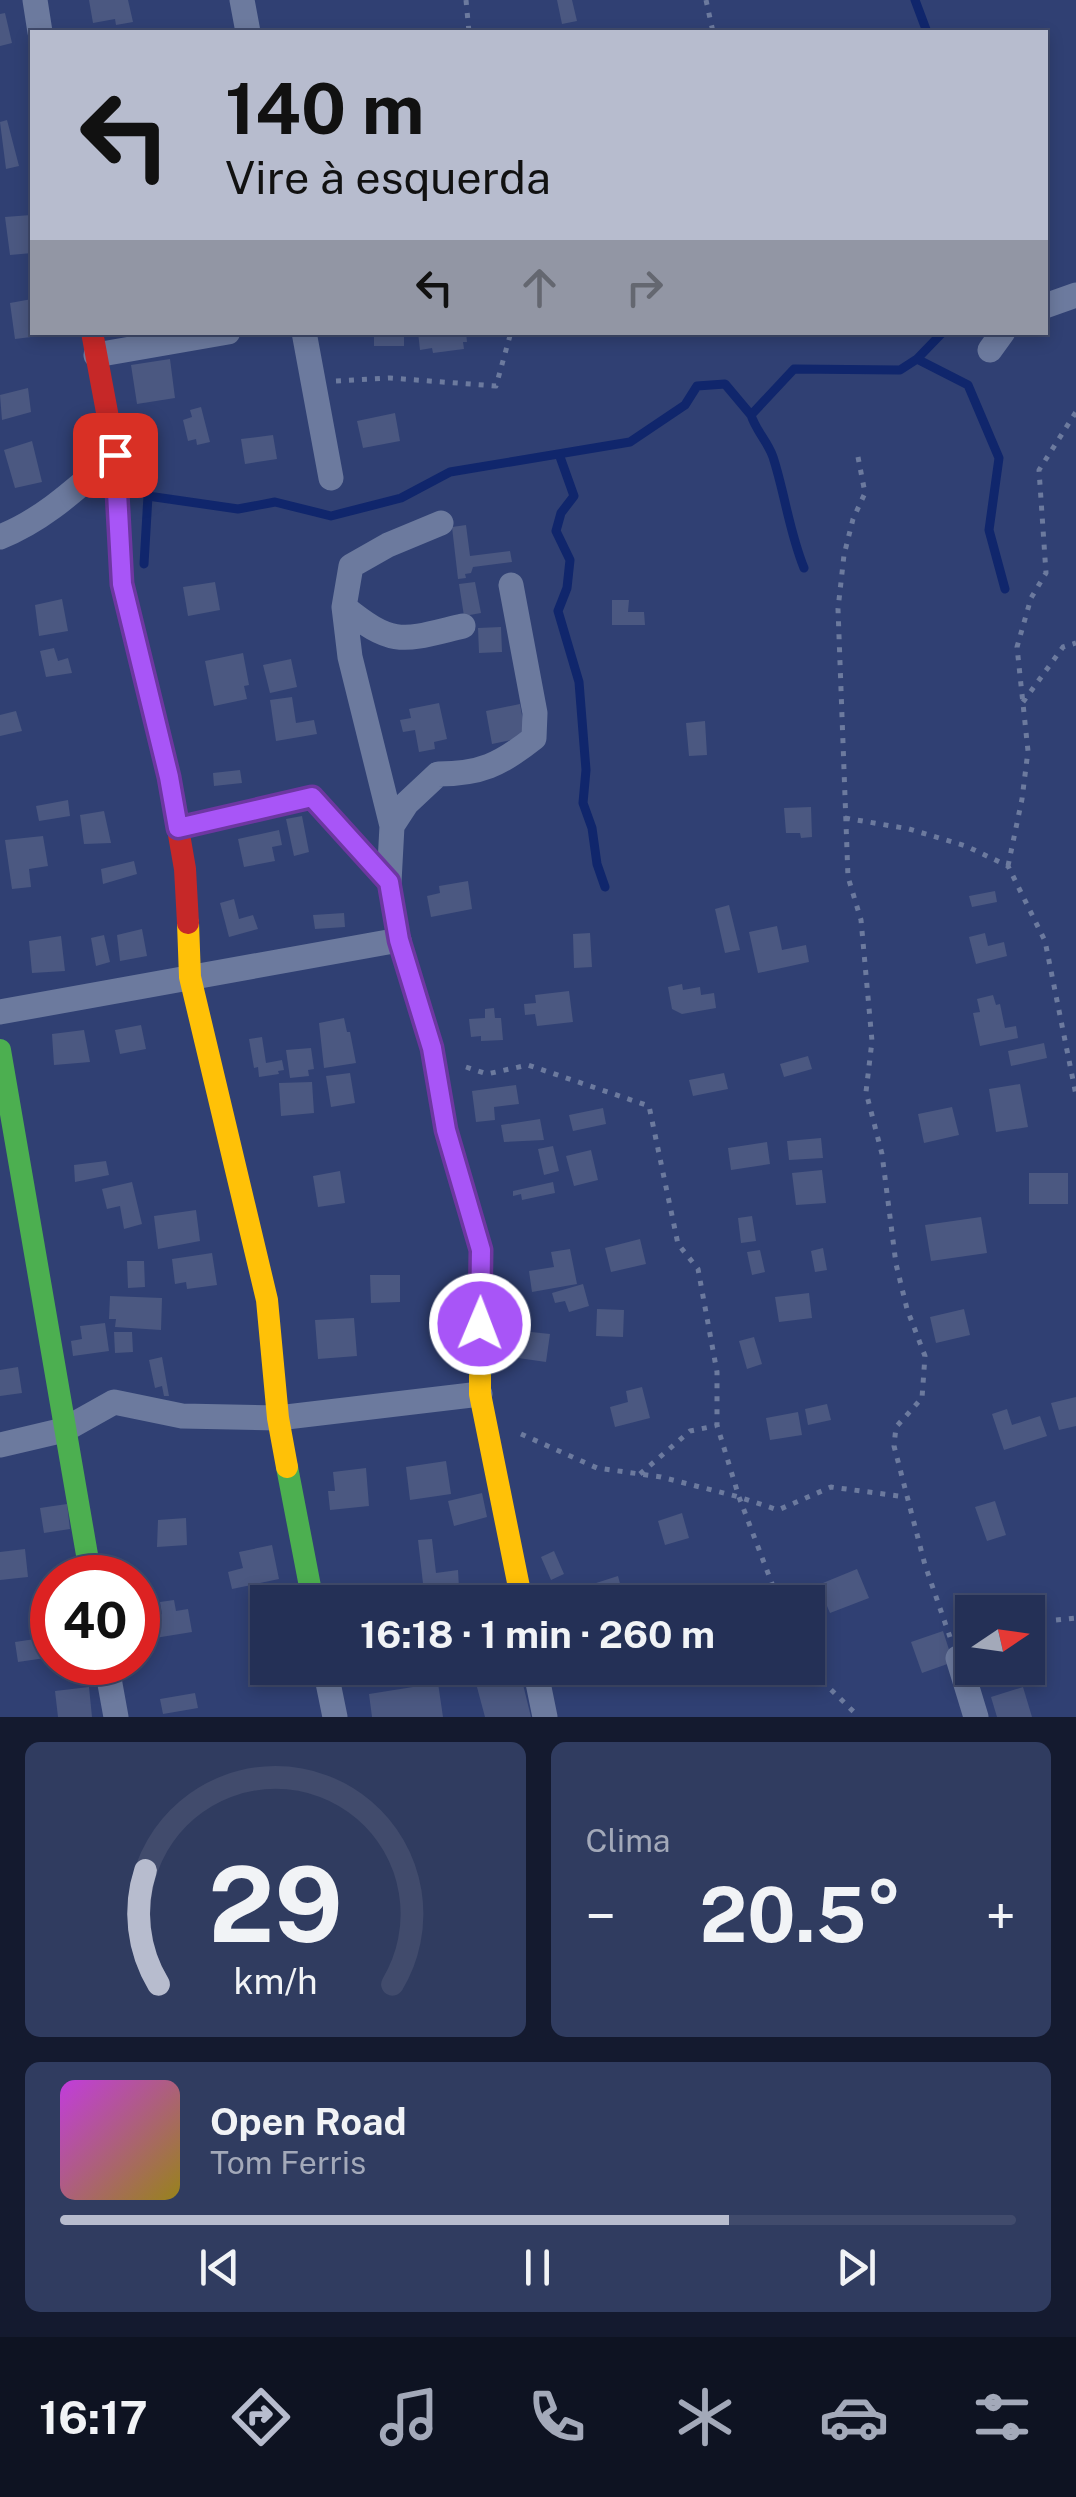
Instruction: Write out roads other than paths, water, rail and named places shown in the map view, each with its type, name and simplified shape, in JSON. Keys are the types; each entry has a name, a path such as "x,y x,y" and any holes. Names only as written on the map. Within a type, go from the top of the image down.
{"street":[{"path":"34,0 40,30"},
{"path":"242,0 248,30"},
{"path":"1048,305 1076,296"},
{"path":"194,335 94,344 115,455 122,584 169,777 185,869 190,977 267,1300 278,1418 310,1585"},
{"path":"305,335 331,478"},
{"path":"0,537 38,518 115,455"},
{"path":"440,522 388,544 351,566 344,607 350,657 392,826 389,882 399,940 432,1048 446,1130 481,1250 480,1394 519,1585"},
{"path":"392,826 407,803 438,774 474,774 534,738 535,713 511,585"},
{"path":"344,607 369,627 399,639 463,626"},
{"path":"178,828 312,797 389,882"},
{"path":"0,1012 399,940"},
{"path":"0,1050 87,1555"},
{"path":"0,1445 64,1430 114,1402 182,1416 278,1418 480,1394"},
{"path":"110,1685 116,1717"},
{"path":"329,1685 335,1717"},
{"path":"538,1685 545,1717"},
{"path":"966,1685 976,1717"}],"waterway":[{"path":"915,0 926,30"},
{"path":"144,564 148,496 238,509 275,502 331,516 401,498 450,472 630,442 685,405 697,386 725,384 751,415 794,369 900,370 940,335"},
{"path":"917,359 968,385 999,458 989,530 1005,589"},
{"path":"751,415 773,457 804,568"},
{"path":"559,454 574,496 561,513 556,531 570,560 567,588 558,611 579,682 586,770 583,803 605,887"}]}
